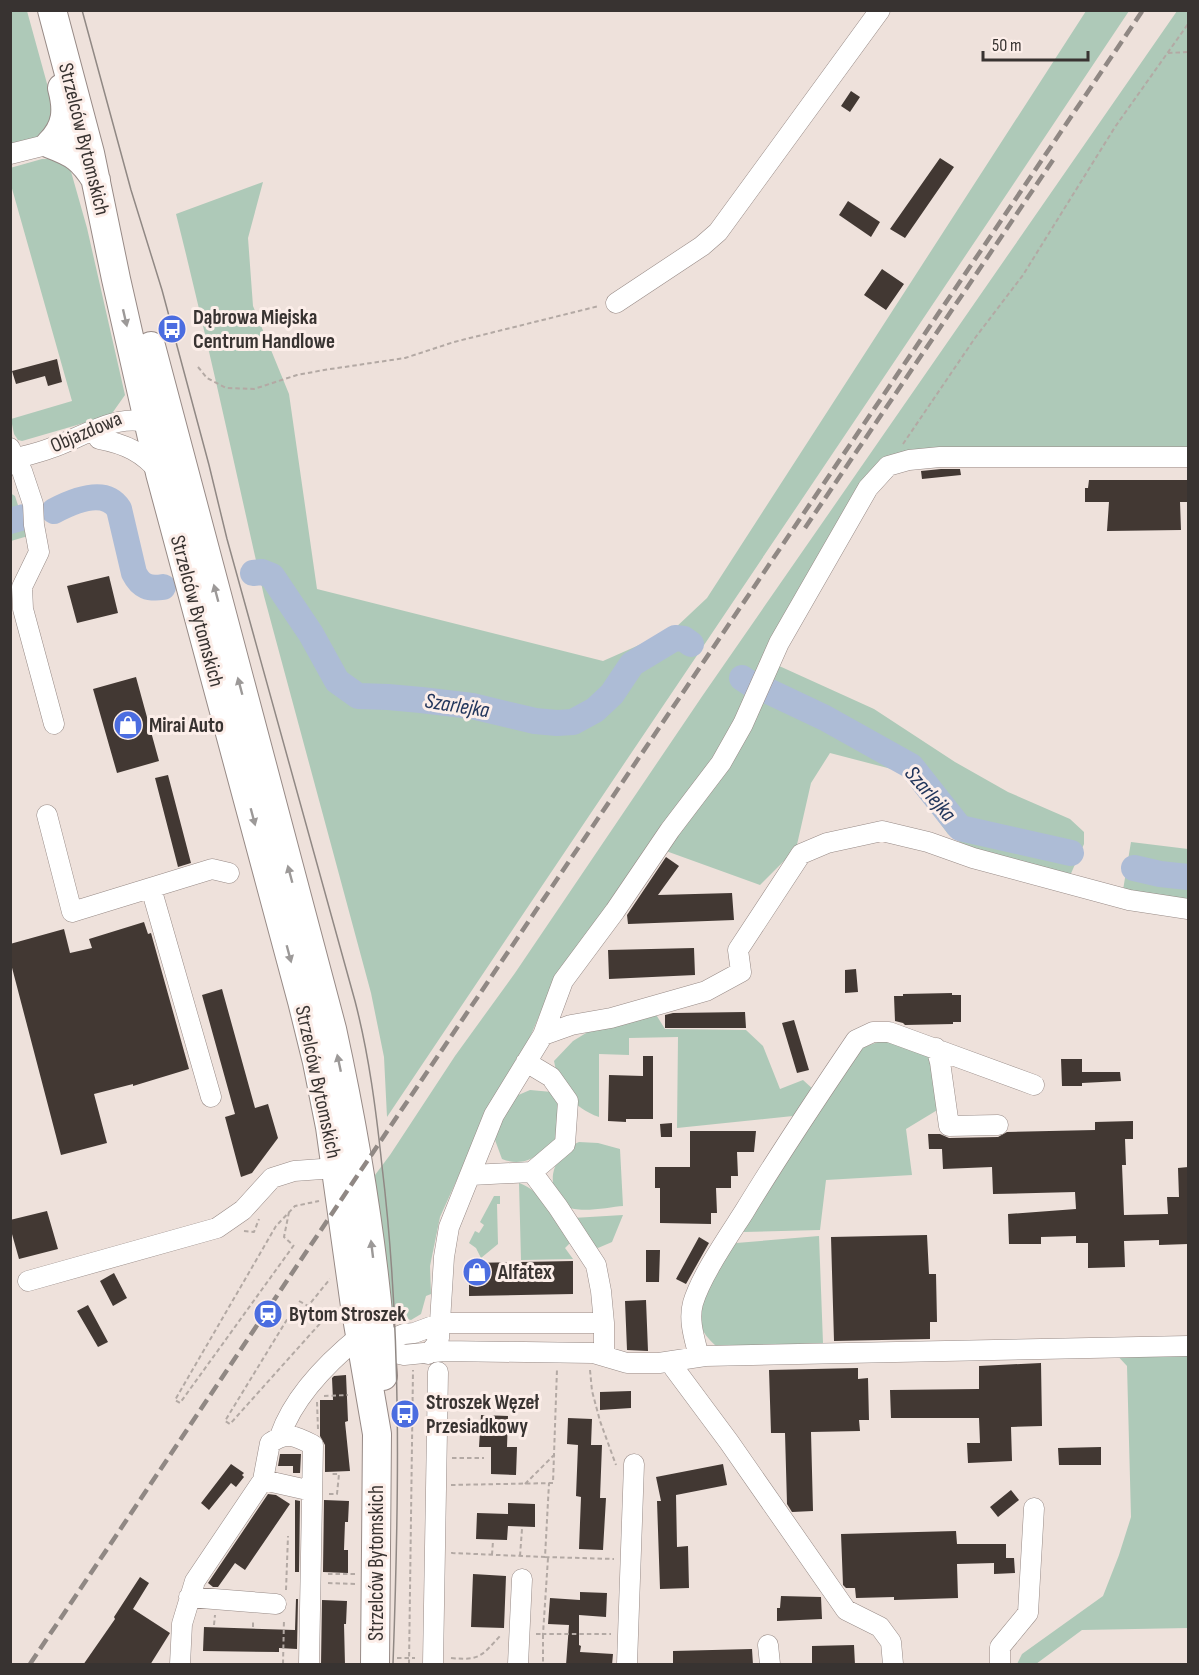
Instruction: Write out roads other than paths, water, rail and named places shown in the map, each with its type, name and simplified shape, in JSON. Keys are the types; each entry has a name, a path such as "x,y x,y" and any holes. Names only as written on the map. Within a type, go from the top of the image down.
{"highway":[{"name":"Strzelców Bytomskich","path":"51,10 98,183 116,279 149,380 179,453 332,1029 352,1120 385,1336 374,1376 384,1403 377,1434 384,1661"},
{"name":"Strzelców Bytomskich","path":"66,10 108,168 149,380 148,422 160,473 317,1062 336,1168 385,1336"},
{"path":"59,38 57,70 66,102 66,115 58,136 50,144 76,155 85,163 98,183"}],"street":[{"path":"616,303 702,246 718,232 880,10"},
{"path":"10,154 50,144"},
{"name":"Objazdowa","path":"12,455 53,448 84,433 119,423 133,410 149,380"},
{"path":"53,448 116,435 148,422"},
{"path":"119,423 148,422 161,430 179,453"},
{"path":"99,439 132,448 147,458 160,473"},
{"path":"12,455 22,471 33,504 39,552 22,587 24,609 54,724"},
{"path":"385,1336 435,1346 439,1338 441,1323 444,1257 449,1227 494,1115 543,1035 563,981 615,911 670,830 721,763 743,723 779,643 821,567 868,488 888,466 909,460 987,455 1188,457"},
{"path":"47,815 72,912 212,869 229,873"},
{"path":"543,1035 571,1025 611,1018 706,991 741,972 738,950 801,854 826,843 882,831 928,842 973,858 1128,900 1188,909"},
{"path":"151,888 211,1097"},
{"path":"699,1357 692,1327 693,1305 700,1288 726,1240 773,1164 856,1040 873,1032 890,1032 1034,1085"},
{"path":"936,1048 949,1126 998,1125"},
{"path":"471,1176 532,1172 565,1144 568,1101 551,1077 526,1062"},
{"path":"28,1281 217,1228 243,1210 272,1178 294,1171 336,1168"},
{"path":"532,1172 596,1265 602,1291 604,1323 597,1360"},
{"path":"280,1436 287,1415 328,1365 385,1336 414,1333 441,1323 604,1323"},
{"path":"385,1336 444,1352 584,1353 597,1360 627,1363 673,1361 699,1357 1188,1346"},
{"path":"673,1361 674,1368 729,1442 846,1610 880,1627 891,1642 892,1665"},
{"path":"434,1661 438,1372"},
{"path":"180,1665 182,1624 195,1581 263,1480 270,1443 280,1436 297,1436 313,1445 309,1665"},
{"path":"625,1467 631,1559 627,1665"},
{"path":"263,1480 312,1491"},
{"path":"1000,1665 1000,1647 1028,1613 1034,1508"},
{"path":"518,1665 522,1579"},
{"path":"189,1597 276,1604"}],"waterway":[{"name":"Szarlejka","path":"54,511 88,498 97,497 113,502 119,509 134,573 146,586 163,587"},
{"name":"Szarlejka","path":"10,521 24,517"},
{"name":"Szarlejka","path":"253,573 262,572 272,576 311,634 337,681 358,696 472,706 535,721 573,722 595,710 612,694 632,664 675,638 684,639 691,644"},
{"name":"Szarlejka","path":"742,678 751,684"},
{"name":"Szarlejka","path":"768,691 825,718 911,766 960,828 1071,853"},
{"name":"Szarlejka","path":"1134,868 1188,877"}],"tram line":[{"path":"82,10 131,190 162,290 227,539 355,1001 372,1083 388,1228 396,1353 397,1540 393,1664"}],"railway":[{"path":"30,1664 1143,10"},
{"path":"805,528 1053,160"}],"place":[{"name":"Dąbrowa Miejska Centrum Handlowe","path":"172,329"},
{"name":"Mirai Auto","path":"128,725"},
{"name":"Alfatex","path":"477,1272"},
{"name":"Bytom Stroszek","path":"268,1314"},
{"name":"Stroszek Węzeł Przesiadkowy","path":"405,1414"}]}
